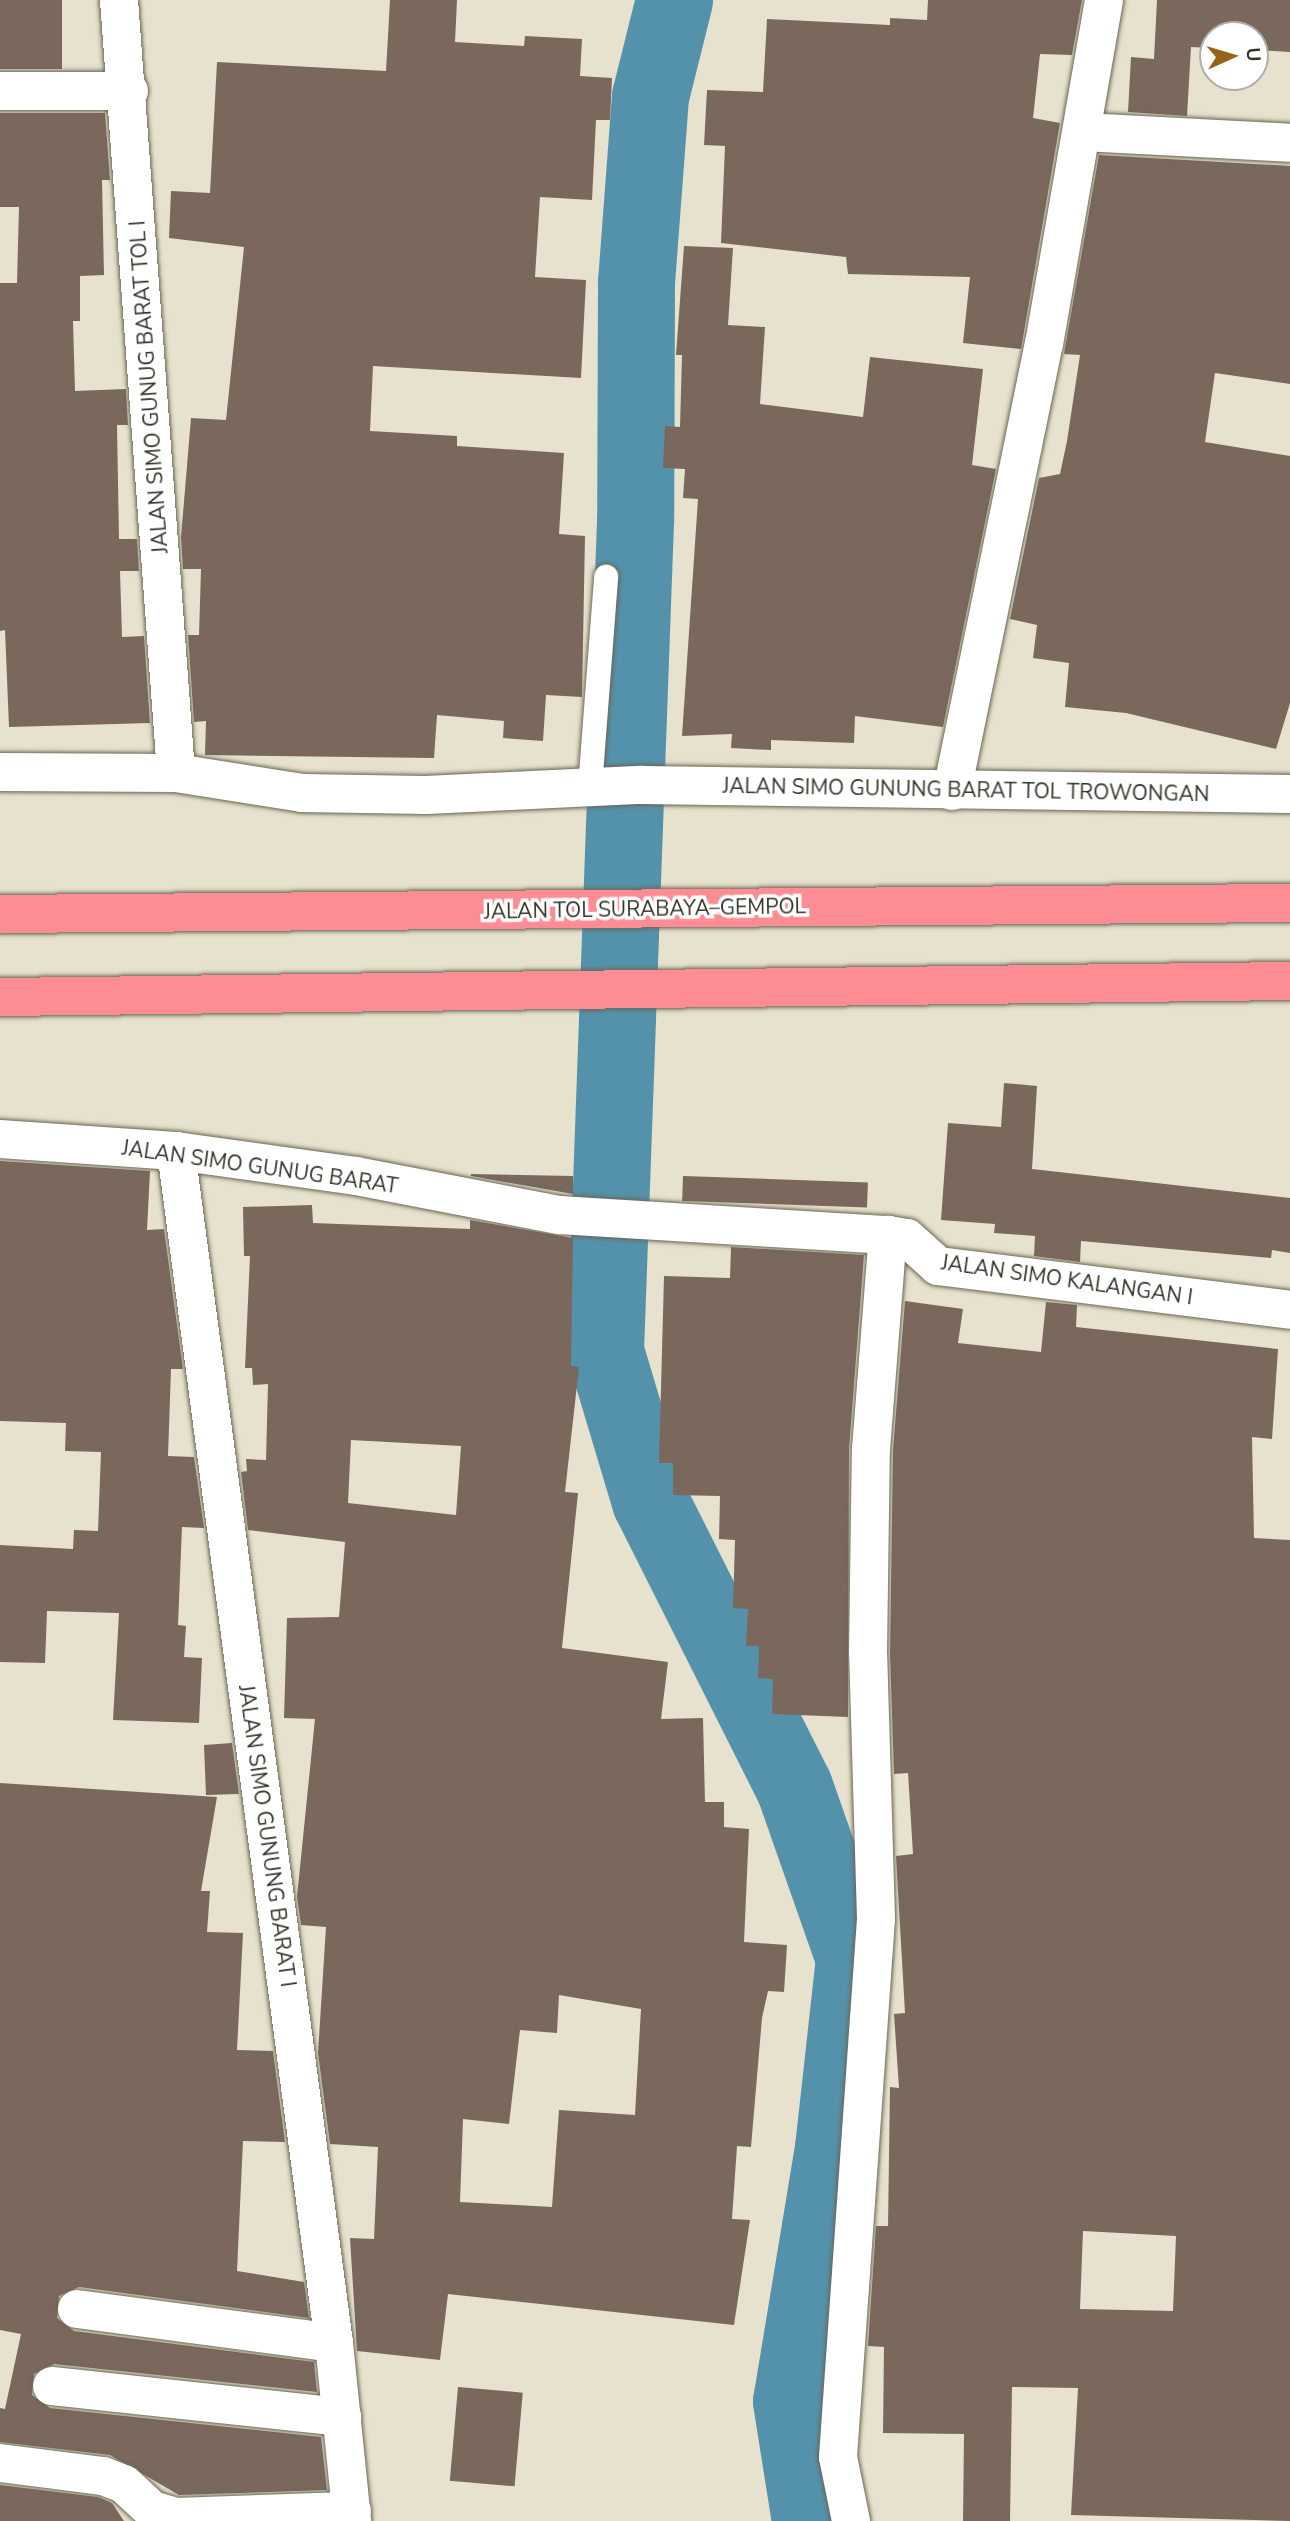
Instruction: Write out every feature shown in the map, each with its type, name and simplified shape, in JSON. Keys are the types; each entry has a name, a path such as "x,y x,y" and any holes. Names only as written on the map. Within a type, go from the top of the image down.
{"highway":[{"name":"JALAN TOL SURABAYA–GEMPOL","path":"0,914 584,912 648,909 1290,903"},
{"path":"0,997 581,992 1290,981"}],"street":[{"name":"JALAN SIMO GUNUG BARAT TOL I","path":"119,0 129,91 176,774"},
{"path":"952,791 1083,132 1104,0"},
{"path":"0,91 129,91"},
{"path":"1083,132 1290,143"},
{"name":"JALAN SIMO GUNUNG BARAT TOL TROWONGAN","path":"0,772 176,774 302,793 426,795 642,785 1290,794"},
{"name":"JALAN SIMO GUNUG BARAT","path":"0,1139 176,1151 356,1176 559,1215"},
{"name":"JALAN SIMO GUNUNG BARAT I","path":"176,1151 334,2343 352,2516"},
{"name":"JALAN SIMO KALANGAN I","path":"559,1215 888,1235 907,1238 938,1266 1290,1310"},
{"path":"851,2521 838,2457 876,1919 869,1599 871,1449 888,1235"},
{"path":"76,2309 334,2343"},
{"path":"52,2386 342,2417"},
{"path":"0,2463 103,2476 124,2484 152,2510 176,2517 352,2516"}],"lane":[{"path":"593,787 606,577"}],"building":[{"path":"0,0 62,0 62,69 0,69"},
{"path":"390,0 457,0 455,42 524,46 525,36 582,39 580,76 612,78 610,120 596,120 592,200 540,197 535,277 586,280 581,378 373,366 370,431 457,436 457,446 564,453 559,534 585,536 582,697 546,695 543,741 503,738 504,721 437,715 434,758 205,755 206,721 194,722 188,635 199,635 201,569 183,569 181,537 191,418 226,420 244,247 169,238 171,191 210,193 217,62 386,71"},
{"path":"928,0 1082,0 1072,55 1040,54 1033,118 1060,123 1021,349 963,343 970,277 848,274 846,257 721,243 725,146 704,145 707,90 763,92 767,19 890,25 890,18 927,20"},
{"path":"1157,0 1290,0 1290,52 1269,51 1269,21 1199,21 1199,47 1191,47 1187,116 1128,112 1131,57 1154,59"},
{"path":"0,113 105,113 110,180 102,180 104,275 80,276 80,321 73,321 75,391 126,389 128,425 117,425 119,539 137,539 139,571 120,571 122,637 144,636 150,723 9,727 5,630 0,631 0,283 17,283 19,207 0,207"},
{"path":"1099,155 1290,166 1290,384 1215,373 1205,442 1290,456 1290,703 1276,749 1126,713 1065,707 1069,663 1033,658 1037,625 1010,619 1039,478 1060,474 1067,441 1080,355 1064,354"},
{"path":"684,246 733,248 728,325 765,327 760,404 863,417 870,357 983,369 972,465 996,469 943,727 855,716 854,743 771,740 771,750 731,748 732,734 682,736 698,499 683,498 685,469 663,468 665,426 680,427 682,355 676,355"},
{"path":"1004,1083 1037,1086 1032,1169 1290,1198 1290,1253 1272,1250 1271,1258 1081,1241 1080,1262 1034,1256 1035,1236 994,1233 995,1224 941,1220 948,1123 1001,1127"},
{"path":"0,1161 150,1171 147,1230 164,1229 183,1369 171,1369 168,1456 194,1457 204,1528 182,1527 178,1625 186,1626 184,1657 202,1658 199,1723 113,1720 119,1613 47,1611 45,1663 0,1662 0,1545 73,1549 74,1530 98,1531 101,1452 65,1451 66,1423 0,1421"},
{"path":"471,1176 573,1176 573,1194"},
{"path":"683,1176 868,1182 867,1207 682,1201"},
{"path":"312,1205 313,1223 470,1229 470,1220 573,1238 571,1366 579,1367 565,1492 578,1493 562,1648 668,1662 661,1719 703,1718 705,1802 724,1802 724,1827 749,1829 744,1942 787,1945 784,1992 768,1991 762,2018 751,2147 737,2146 732,2219 750,2220 734,2325 448,2294 440,2360 357,2351 350,2238 374,2239 378,2147 330,2144 318,2053 326,1927 301,1925 297,1897 315,1719 284,1718 287,1618 339,1617 345,1542 248,1530 241,1472 247,1471 246,1459 266,1460 268,1384 253,1385 252,1368 245,1368 250,1256 244,1256 243,1207","holes":["351,1440 461,1446 456,1515 348,1503","559,1995 641,2009 635,2115 559,2110 552,2207 460,2202 463,2119 509,2124 520,2030 557,2033"]},
{"path":"731,1247 864,1255 849,1449 848,1717 772,1714 773,1679 758,1678 759,1646 746,1646 748,1609 733,1608 735,1540 719,1539 720,1496 673,1495 673,1463 659,1463 664,1276 730,1278"},
{"path":"905,1301 963,1309 958,1343 1041,1352 1046,1302 1077,1305 1076,1327 1278,1349 1272,1439 1252,1437 1254,1538 1290,1540 1290,2521 1071,2515 1078,2388 1012,2387 1010,2521 963,2521 964,2434 883,2433 884,2347 868,2346 876,2226 888,2226 890,2087 899,2088 894,2014 905,2013 896,1856 913,1854 908,1773 894,1774 890,1654 893,1450","holes":["1083,2231 1176,2236 1173,2311 1080,2309"]},
{"path":"232,1743 239,1794 206,1795 204,1745"},
{"path":"0,1783 217,1797 201,1891 210,1891 207,1932 243,1933 237,2050 273,2051 285,2142 243,2141 237,2271 304,2282 309,2318 79,2287 59,2296 57,2318 74,2331 314,2362 317,2392 54,2364 34,2374 32,2395 50,2408 321,2437 327,2490 179,2495 110,2455 0,2442 0,2408 5,2409 21,2334 0,2330"},
{"path":"458,2387 523,2393 515,2486 450,2481"},
{"path":"0,2485 98,2497 112,2503 124,2521 0,2521"}],"waterway":[{"path":"674,0 650,96 636,283 635,521 605,1351 650,1501 794,1787 854,1958 833,2148 791,2401 810,2521"}]}
